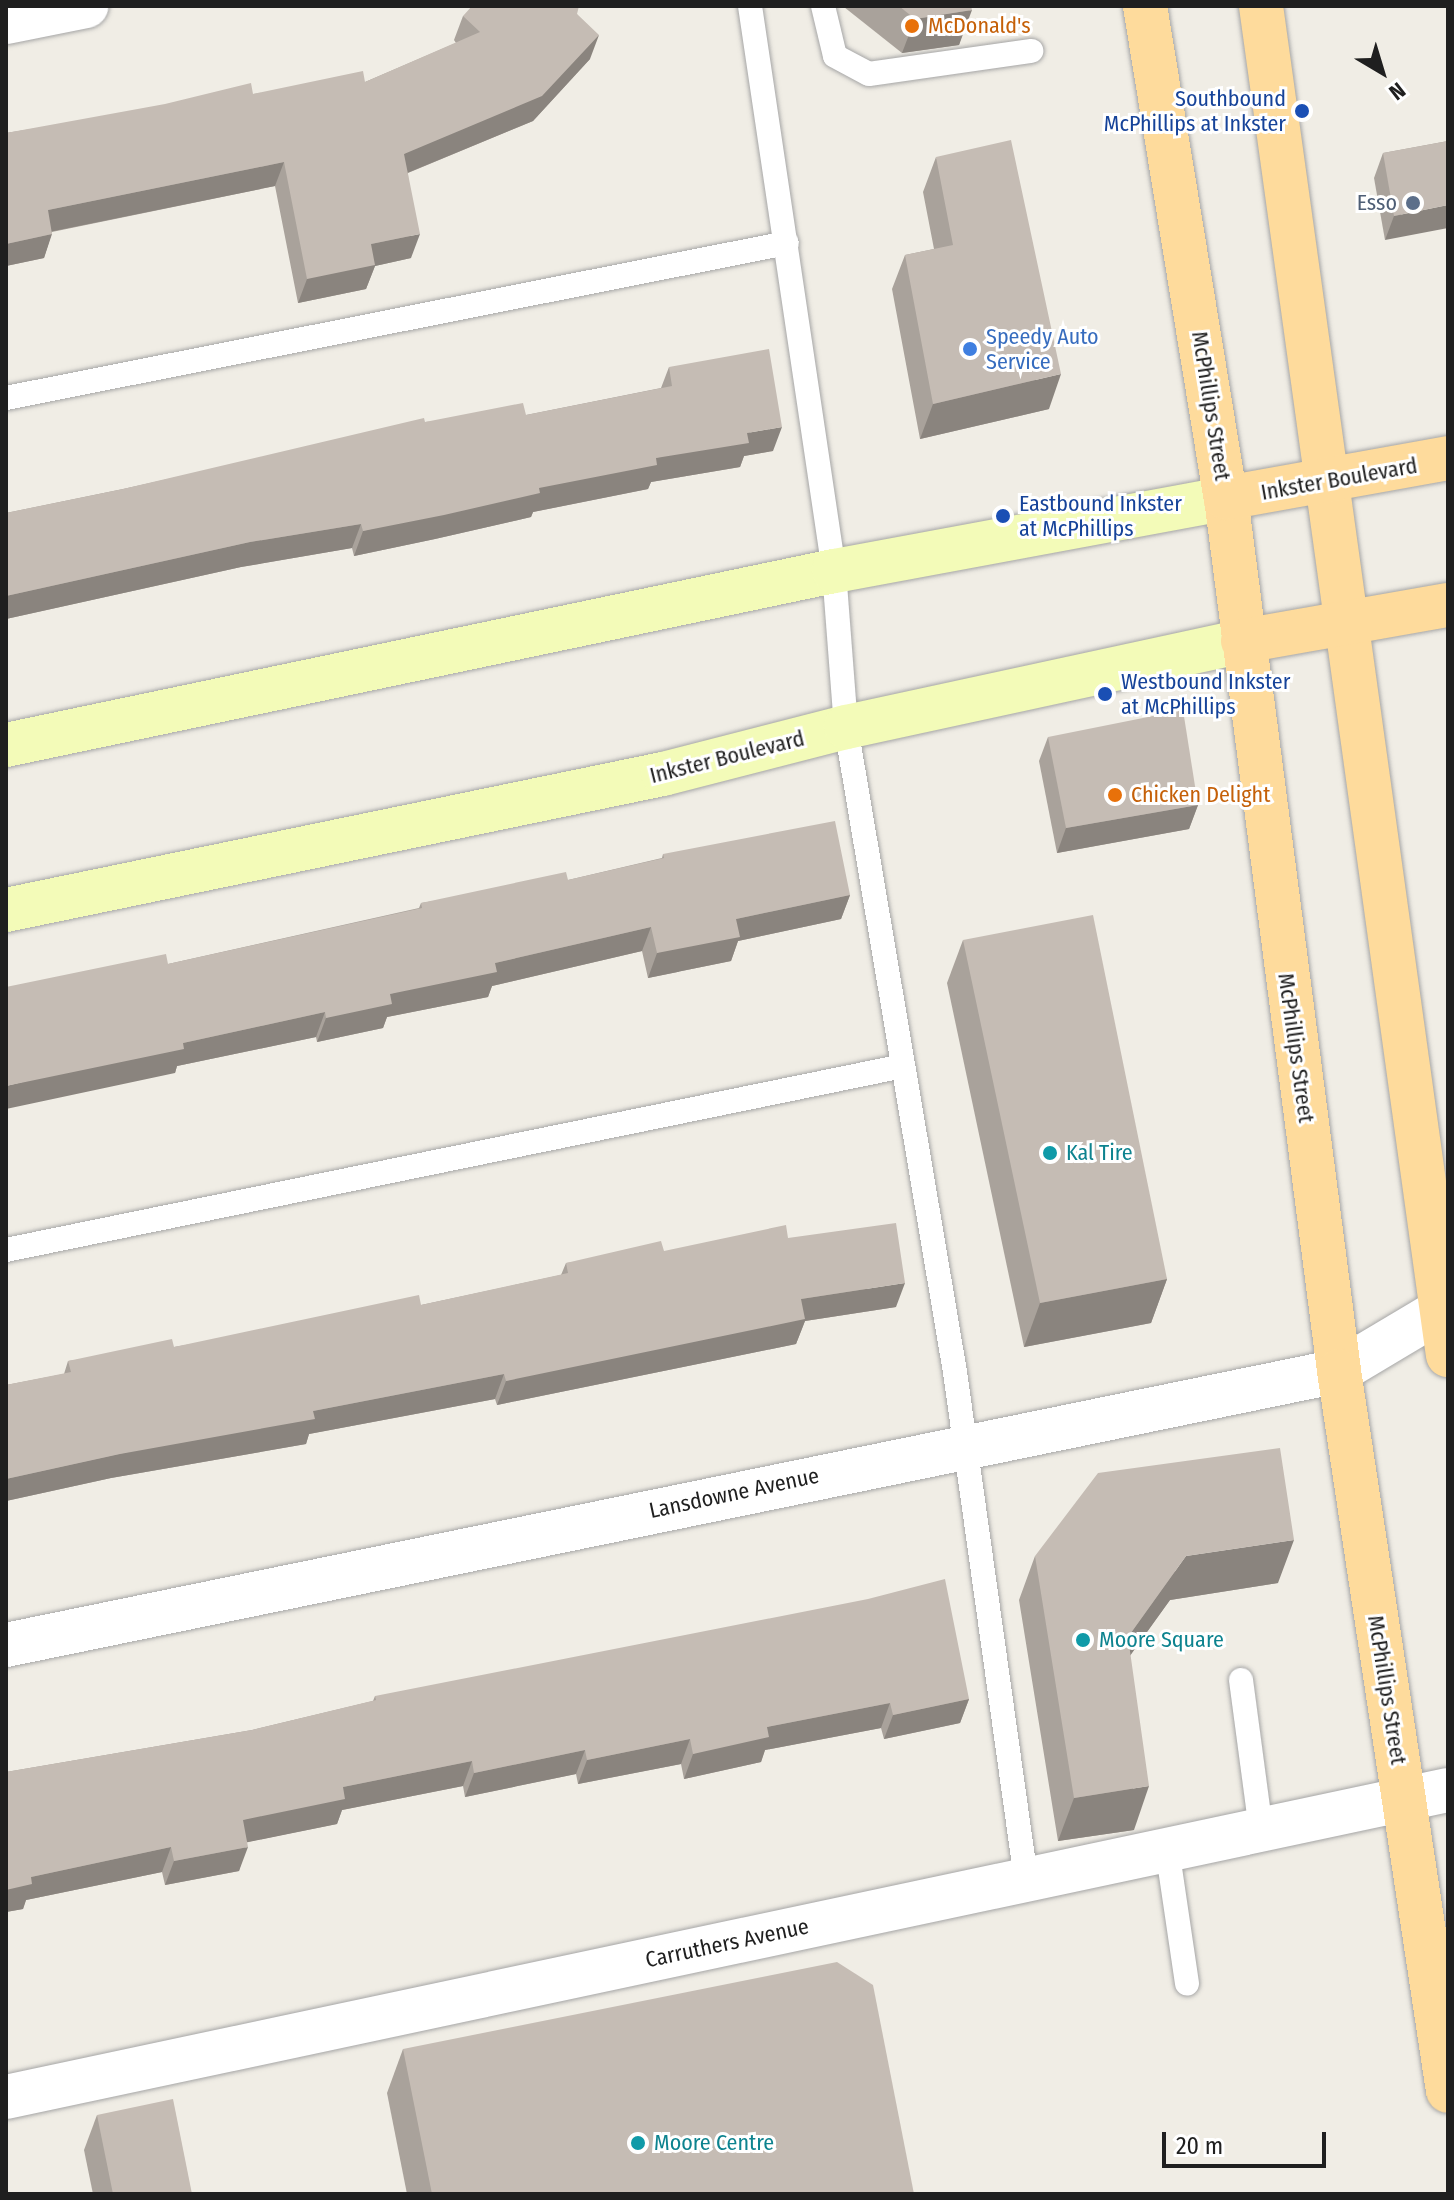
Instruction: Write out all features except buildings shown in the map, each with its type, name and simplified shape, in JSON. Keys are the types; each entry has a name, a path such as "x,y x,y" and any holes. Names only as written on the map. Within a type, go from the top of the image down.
{"main road":[{"name":"McPhillips Street","path":"1145,6 1226,498 1339,1371 1448,2091"},
{"path":"1261,6 1444,1307 1448,1355"},
{"name":"Inkster Boulevard","path":"6,745 834,571 1226,498 1329,483 1448,458"},
{"name":"Inkster Boulevard","path":"6,910 663,774 846,727 1243,641 1448,605"}],"street":[{"path":"6,22 86,6"},
{"name":"Lansdowne Avenue","path":"6,1645 965,1445 1339,1371 1444,1307"},
{"name":"Carruthers Avenue","path":"6,2097 1448,1790"}],"lane":[{"path":"750,6 834,571 846,727 965,1445 1026,1879"},
{"path":"823,6 835,56 869,74 1031,51"},
{"path":"6,398 787,243"},
{"path":"6,1250 903,1066"},
{"path":"1241,1680 1261,1830"},
{"path":"1167,1848 1187,1984"}],"place":[{"name":"McDonald's","path":"912,26"},
{"name":"Southbound McPhillips at Inkster","path":"1302,111"},
{"name":"Esso","path":"1413,203"},
{"name":"Speedy Auto Service","path":"970,349"},
{"name":"Eastbound Inkster at McPhillips","path":"1003,516"},
{"name":"Westbound Inkster at McPhillips","path":"1105,694"},
{"name":"Chicken Delight","path":"1115,795"},
{"name":"Kal Tire","path":"1050,1153"},
{"name":"Moore Square","path":"1083,1640"},
{"name":"Moore Centre","path":"638,2143"}]}
